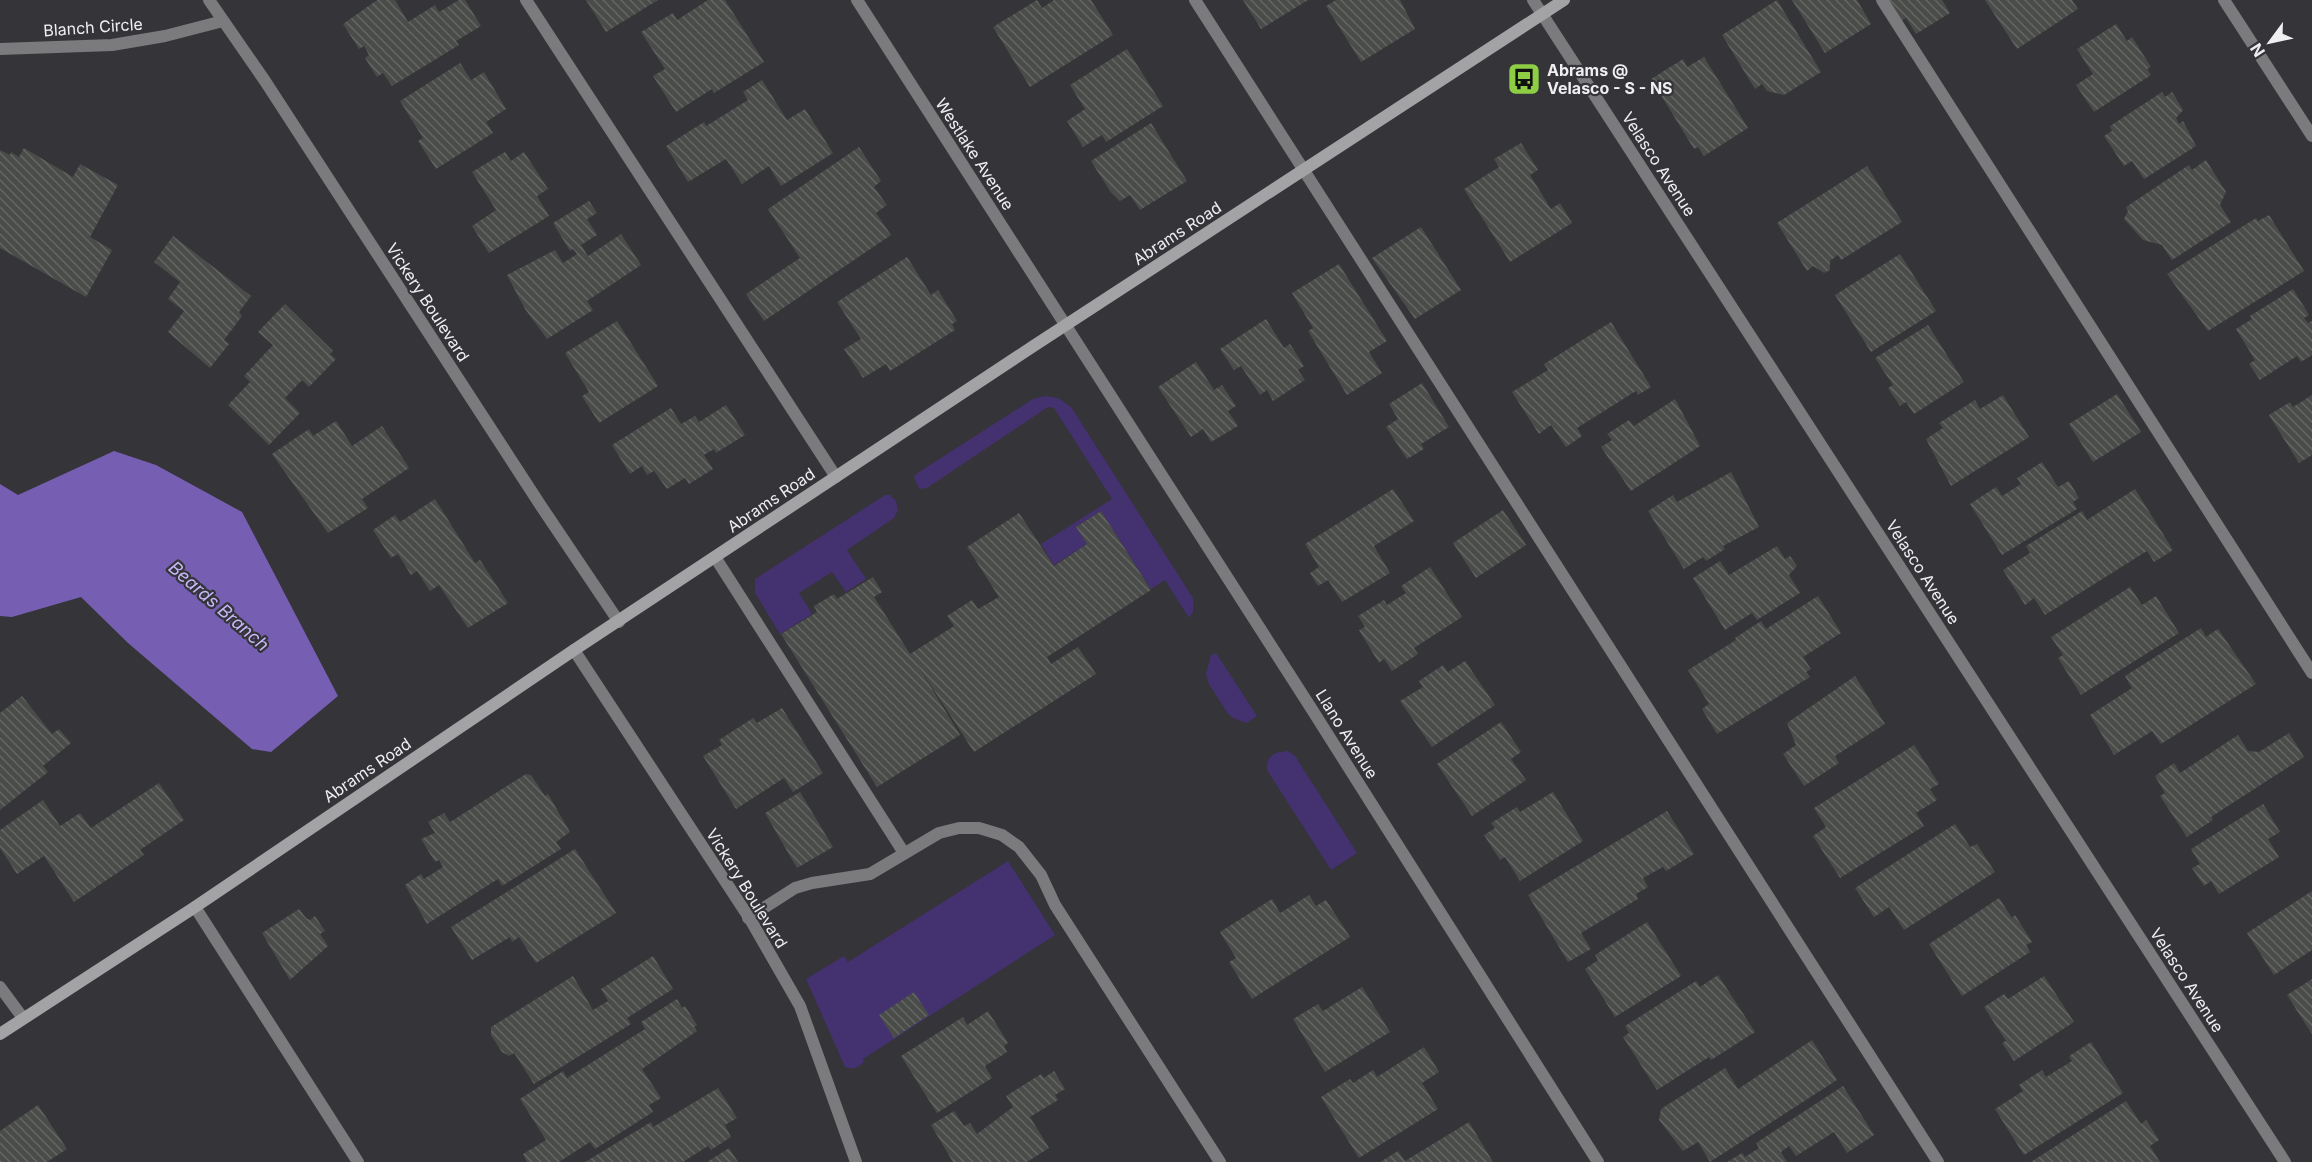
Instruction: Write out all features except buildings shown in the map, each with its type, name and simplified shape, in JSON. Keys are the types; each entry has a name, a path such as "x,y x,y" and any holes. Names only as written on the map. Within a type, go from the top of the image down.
{"main road":[{"name":"Abrams Road","path":"0,1034 195,906 573,650 619,622 1065,326 1564,0"}],"street":[{"name":"Vickery Boulevard","path":"209,0 265,81 619,622"},
{"path":"526,0 836,477"},
{"name":"Westlake Avenue","path":"856,0 1065,326"},
{"path":"1195,0 1938,1162"},
{"name":"Velasco Avenue","path":"1533,0 2285,1162"},
{"path":"1882,0 2312,673"},
{"path":"2224,0 2312,136"},
{"name":"Blanch Circle","path":"0,49 112,45 165,36 223,21"},
{"name":"Llano Avenue","path":"1065,326 1598,1162"},
{"path":"715,557 904,853"},
{"name":"Vickery Boulevard","path":"573,650 748,918 800,1006 856,1162"},
{"path":"748,918 795,888 870,874 939,833 959,828 980,828 1002,835 1019,847 1041,874 1055,905 1221,1162"},
{"path":"195,906 358,1162"},
{"path":"0,987 23,1018"}],"shaded area":[{"path":"1045,396 1058,398 1071,407 1193,598 1193,612 1189,618 1165,580 1151,589 1101,511 1076,527 1087,544 1054,565 1041,544 1112,499 1054,408 1048,407 927,488 919,489 914,477 919,472 1033,399"},
{"path":"885,495 890,495 896,501 898,510 894,518 847,550 866,579 846,592 832,572 799,593 812,614 780,634 755,593 755,579"},
{"path":"1216,653 1257,716 1247,723 1228,714 1209,684 1206,674 1211,655"},
{"path":"1288,751 1295,756 1357,853 1331,870 1267,770 1268,761 1272,755"},
{"path":"1008,861 1055,935 863,1059 864,1062 857,1067 850,1069 845,1067 806,979 844,956 848,962"}],"water":[{"name":"Beards Branch","path":"114,451 156,465 242,512 338,696 271,752 252,749 128,643 81,597 12,617 0,616 0,484 18,495"}],"place":[{"name":"Abrams @ Velasco - S - NS","path":"1524,79"}]}
